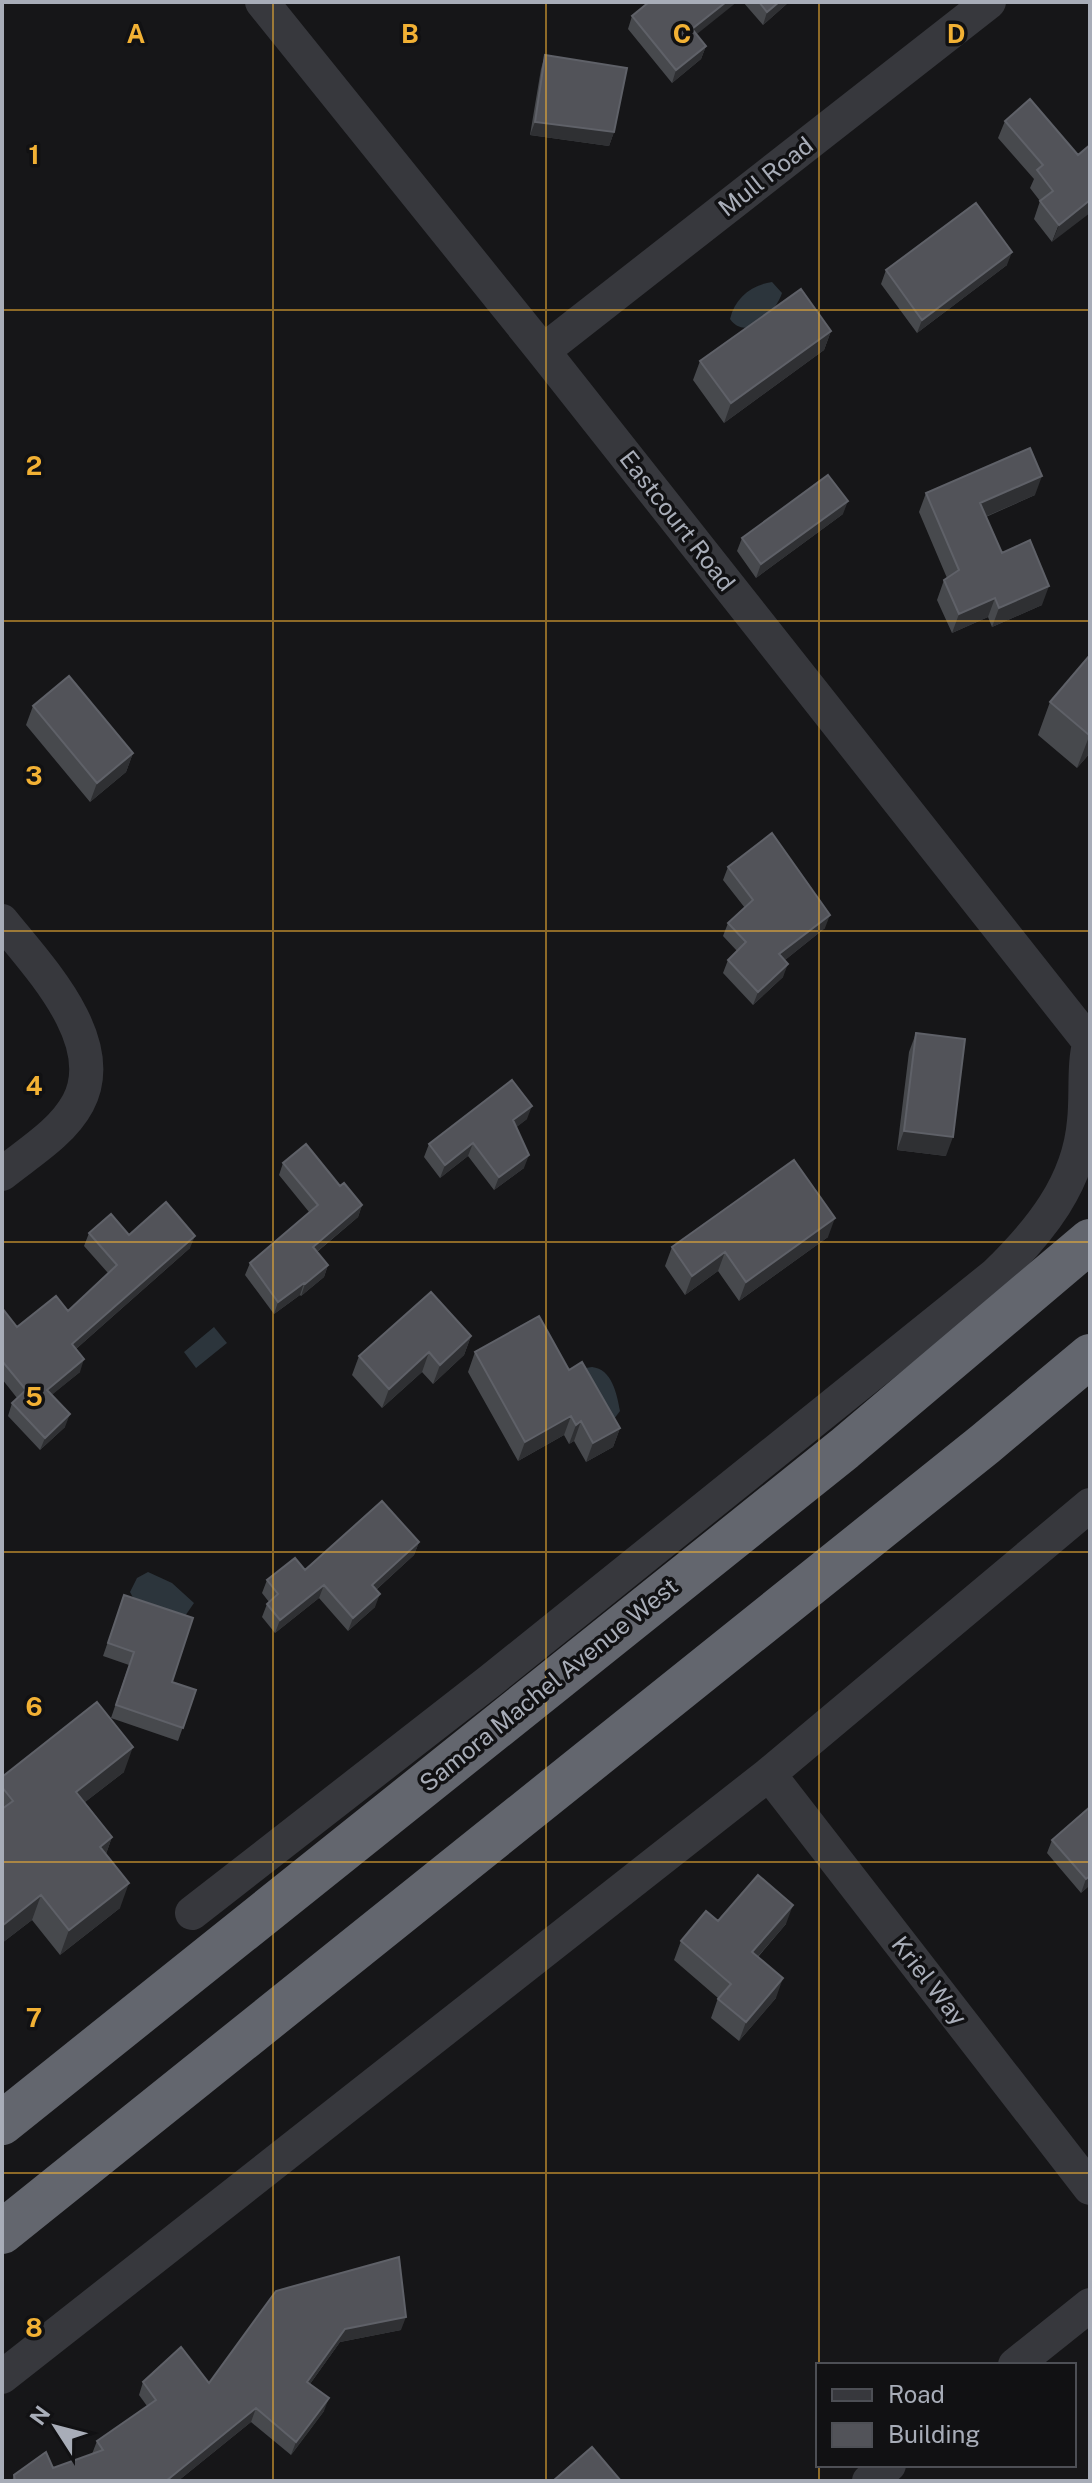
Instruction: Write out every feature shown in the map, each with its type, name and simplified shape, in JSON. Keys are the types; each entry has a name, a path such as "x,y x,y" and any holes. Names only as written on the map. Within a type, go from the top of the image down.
{"highway":[{"name":"Samora Machel Avenue West","path":"2,2123 844,1449 1090,1241"},
{"path":"2,2232 973,1454 1090,1356"}],"street":[{"name":"Eastcourt Road","path":"262,2 543,351 1090,1042"},
{"name":"Mull Road","path":"543,351 989,2"},
{"path":"2,921 58,991 78,1030 89,1067 79,1103 56,1132 2,1174"},
{"name":"Samora Machel Avenue West","path":"192,1913 490,1681 996,1274 1030,1241 1055,1207 1074,1169 1084,1125 1090,1042"},
{"path":"2,2377 769,1774 1090,1505"},
{"name":"Kriel Way","path":"769,1774 1090,2188"},
{"path":"1018,2363 1090,2305"},
{"path":"869,2481 886,2467"}],"shaded area":[{"path":"772,282 782,293 774,308 752,326 737,326 730,319 736,305 757,286"},
{"path":"214,1327 227,1343 196,1368 184,1352"},
{"path":"586,1368 604,1372 612,1383 620,1411 614,1419"},
{"path":"148,1572 172,1583 194,1603 183,1619 137,1605 130,1592 137,1578"}],"building":[{"path":"649,2 726,2 692,29 706,46 676,70 632,16"},
{"path":"759,2 779,2 767,12"},
{"path":"545,55 627,68 614,132 535,122"},
{"path":"1030,99 1078,155 1090,145 1090,200 1059,225 1040,201 1053,191 1037,170 1043,165 1005,121"},
{"path":"976,203 1012,252 922,320 886,270"},
{"path":"801,289 831,331 731,403 700,361"},
{"path":"1030,448 1042,476 980,503 1002,553 1030,540 1049,586 999,608 995,598 959,614 944,580 959,570 926,493"},
{"path":"828,475 848,501 761,564 742,538"},
{"path":"1090,655 1090,734 1089,735 1050,702"},
{"path":"69,676 133,753 97,783 33,706"},
{"path":"772,833 830,915 779,954 788,964 758,992 728,960 746,942 728,923 753,900 728,867"},
{"path":"916,1033 965,1039 953,1137 904,1131"},
{"path":"512,1080 532,1106 513,1120 529,1155 499,1177 473,1143 445,1165 429,1144"},
{"path":"306,1144 340,1186 344,1183 362,1205 313,1247 328,1265 278,1302 250,1263 318,1205 283,1163"},
{"path":"794,1160 835,1218 746,1282 725,1252 692,1276 672,1247"},
{"path":"166,1202 195,1236 72,1344 84,1359 47,1390 70,1414 45,1438 12,1403 26,1390 2,1361 2,1308 17,1327 56,1296 68,1311 117,1265 89,1233 111,1214 129,1235"},
{"path":"431,1292 471,1336 440,1365 429,1352 389,1389 359,1356"},
{"path":"539,1316 569,1370 582,1362 620,1428 593,1443 581,1421 576,1425 571,1416 525,1442 475,1352"},
{"path":"382,1501 419,1542 372,1585 380,1594 353,1618 324,1585 280,1620 267,1604 278,1594 267,1580 295,1558 305,1570"},
{"path":"124,1595 193,1618 172,1682 196,1690 183,1728 116,1705 134,1652 108,1643"},
{"path":"97,1702 133,1747 76,1792 112,1837 100,1847 129,1883 69,1930 41,1895 2,1926 2,1809 13,1801 2,1787 2,1777"},
{"path":"1090,1807 1090,1876 1086,1879 1052,1840"},
{"path":"758,1875 793,1905 752,1952 783,1978 746,2022 718,1999 731,1984 681,1941 706,1911 718,1921"},
{"path":"399,2257 406,2317 345,2329 307,2382 329,2398 296,2442 256,2408 166,2481 15,2481 14,2475 46,2452 53,2468 103,2450 97,2441 156,2400 143,2382 181,2347 209,2383 276,2291"},
{"path":"592,2447 621,2481 553,2481"}]}
